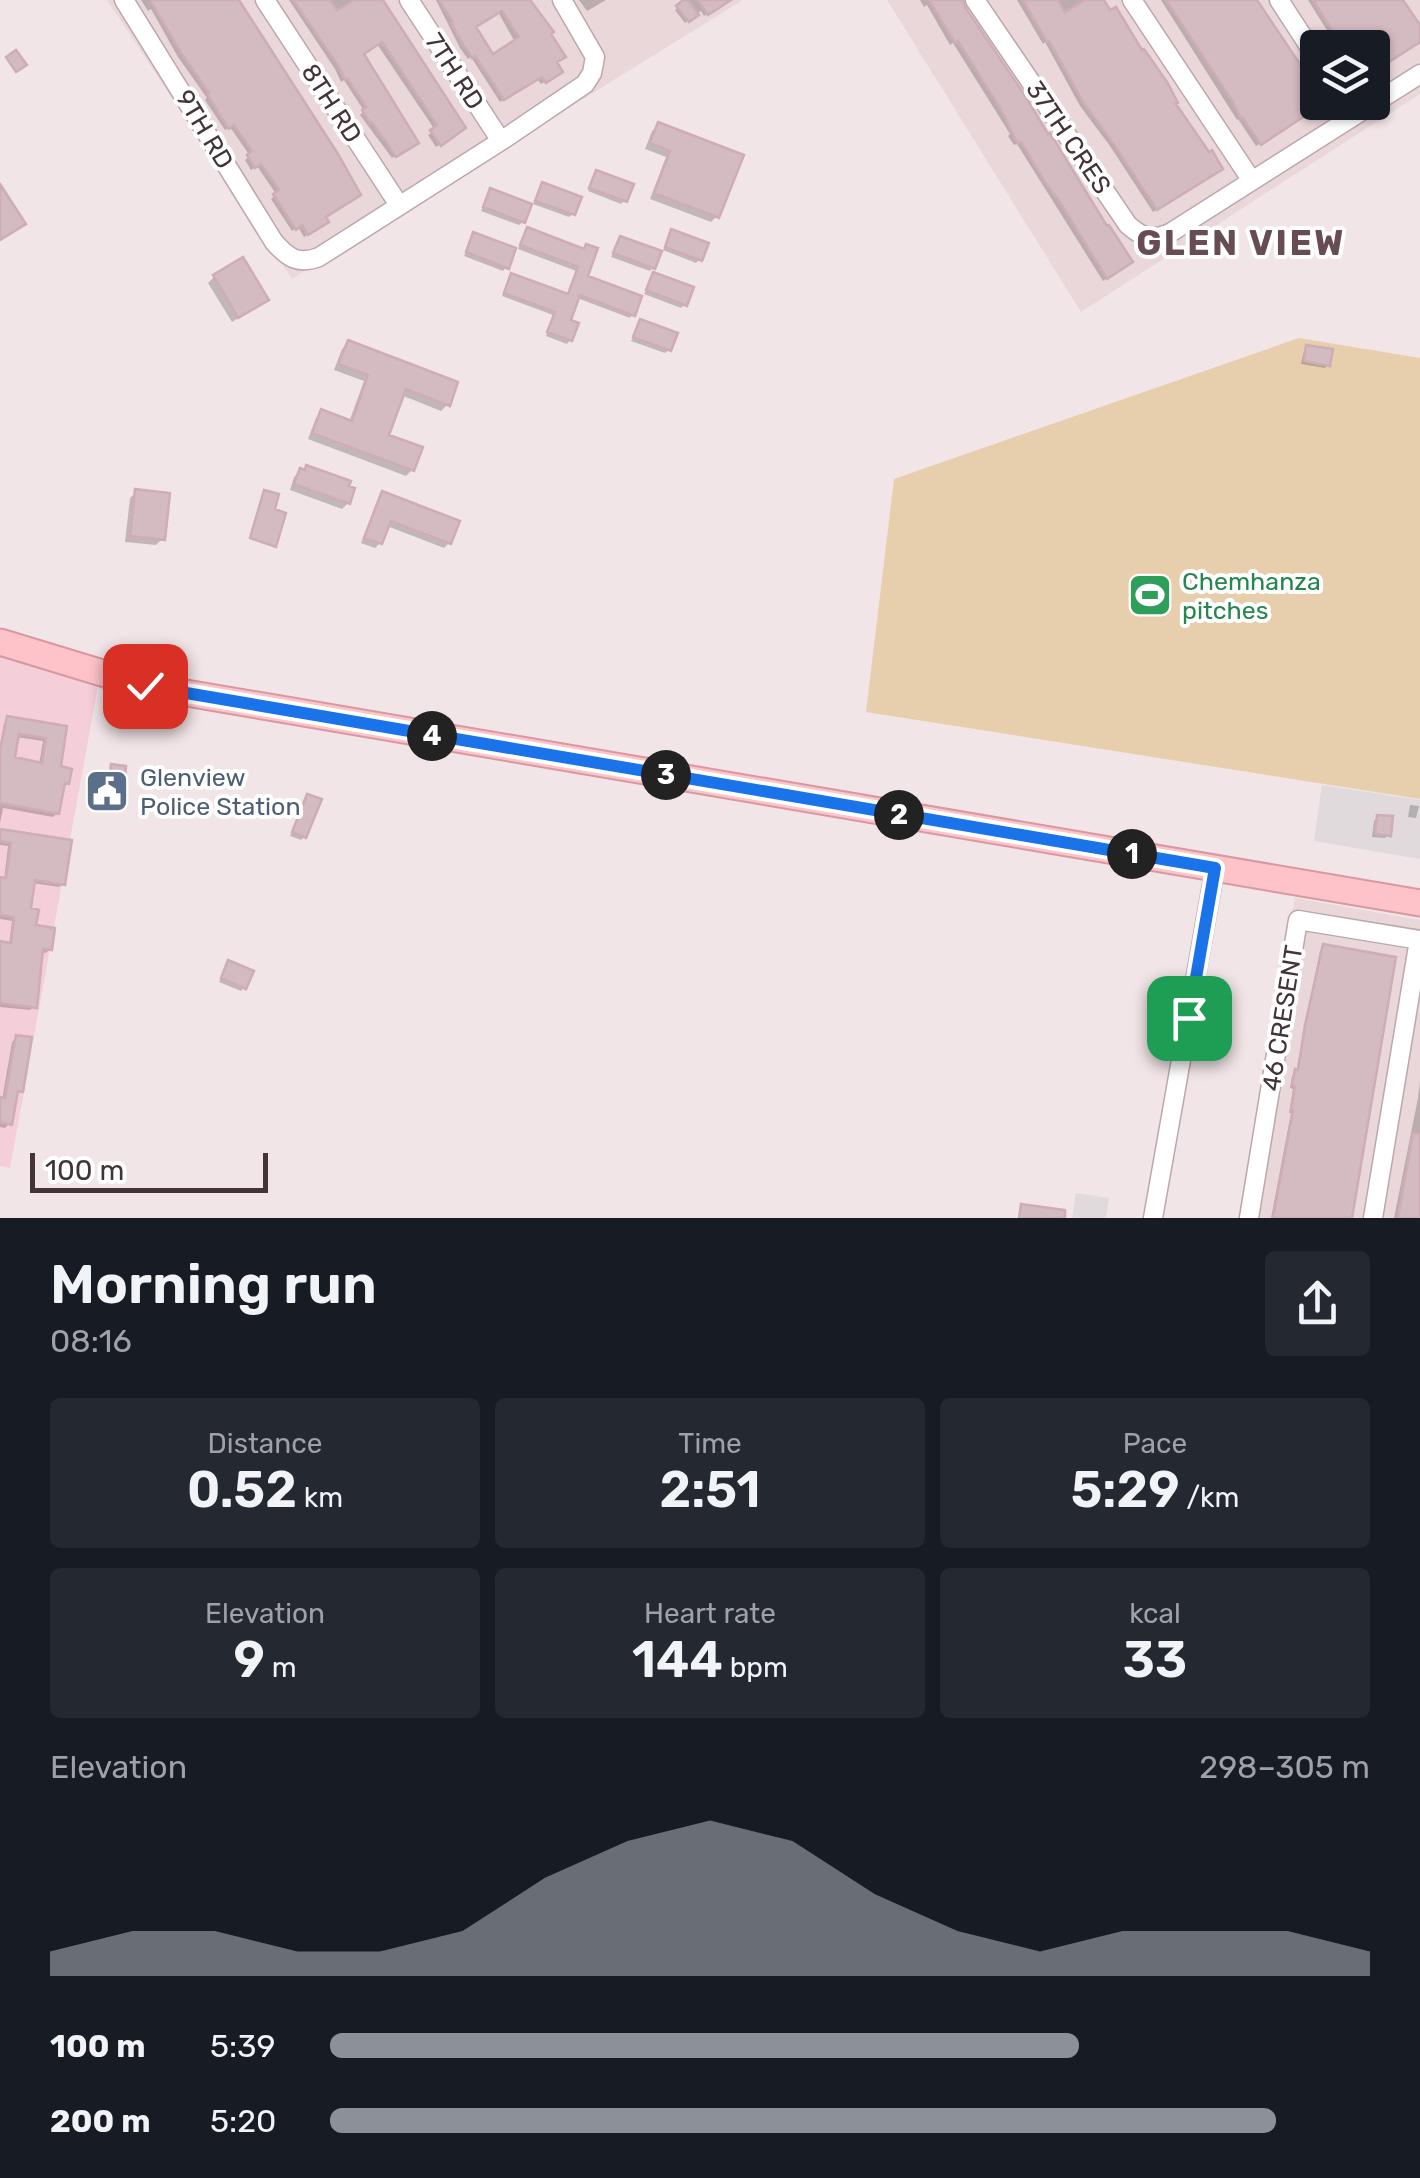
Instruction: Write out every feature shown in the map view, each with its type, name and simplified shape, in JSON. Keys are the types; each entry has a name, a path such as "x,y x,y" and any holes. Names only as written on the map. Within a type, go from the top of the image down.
{"street":[{"name":"9TH RD","path":"124,0 287,257 308,261 319,257 399,206"},
{"name":"8TH RD","path":"265,0 399,206"},
{"name":"7TH RD","path":"409,0 501,141"},
{"path":"399,206 585,84 595,57 562,0"},
{"name":"37TH CRES","path":"975,0 1128,225 1140,235 1157,238 1170,233 1252,181"},
{"path":"1132,0 1252,181 1335,120"},
{"path":"1279,0 1300,32"},
{"path":"1390,89 1420,74"},
{"path":"0,642 161,689 1420,903"},
{"path":"1154,1218 1215,868"},
{"name":"46 CRESENT","path":"1249,1218 1298,920 1419,940 1373,1218"}],"shaded area":[{"path":"107,0 743,0 292,279"},
{"path":"887,0 1420,0 1420,94 1390,113 1390,30 1300,30 1300,120 1380,120 1081,312"},
{"name":"Chemhanza pitches","path":"1299,338 1420,358 1420,799 866,712 894,479"},
{"path":"0,657 98,686 10,1168 0,1166"},
{"path":"1322,785 1420,800 1420,859 1314,841"},
{"path":"1295,898 1420,920 1420,1218 1238,1218"},
{"path":"1076,1193 1109,1198 1106,1218 1072,1218"}],"building":[{"path":"150,0 239,0 361,195 326,217 329,222 308,235 302,225 296,230 273,194 279,190 261,164 255,168 247,155 252,151 234,125 229,129"},
{"path":"293,0 330,0 337,10 354,0 383,0 466,128 441,146 430,130 437,125 382,42 364,54 419,143 396,157 370,123 362,110 366,107"},
{"path":"439,0 530,0 554,32 551,34 566,57 557,62 563,72 546,83 542,77 504,100 475,56 472,58","holes":["502,11 519,37 493,54 476,27"]},
{"path":"688,0 699,15 689,22 676,6"},
{"path":"698,0 731,0 708,15"},
{"path":"929,0 963,0 1133,262 1107,279"},
{"path":"1023,0 1058,0 1065,12 1085,0 1104,0 1110,10 1116,7 1167,82 1176,104 1223,169 1157,210 1083,102"},
{"path":"1166,0 1257,0 1300,64 1300,119 1261,145"},
{"path":"1313,0 1403,0 1420,25 1420,42 1390,61 1390,30 1332,30"},
{"path":"16,50 27,65 16,72 6,57"},
{"path":"658,122 744,155 719,218 654,193 670,151 650,143"},
{"path":"596,170 634,184 627,202 589,188"},
{"path":"542,182 582,197 575,215 535,201"},
{"path":"0,184 26,224 0,240"},
{"path":"490,188 532,204 525,223 483,207"},
{"path":"527,227 584,249 586,244 598,248 588,276 642,296 635,316 580,295 571,320 579,323 572,341 547,332 555,312 504,293 511,273 568,294 578,267 520,245"},
{"path":"671,229 709,243 702,261 665,247"},
{"path":"473,232 516,248 509,269 466,252"},
{"path":"620,236 662,251 655,269 613,253"},
{"path":"243,257 269,300 238,318 213,275"},
{"path":"653,272 694,287 687,306 646,290"},
{"path":"640,319 678,333 671,351 633,337"},
{"path":"348,340 458,382 450,406 406,389 389,435 423,447 414,471 312,433 321,409 352,421 368,375 338,364"},
{"path":"1306,345 1333,349 1330,366 1304,361"},
{"path":"306,465 351,481 349,486 355,488 350,504 294,484 300,468 305,470"},
{"path":"135,489 170,493 165,540 130,536"},
{"path":"264,490 279,494 275,509 286,513 276,547 250,538"},
{"path":"382,491 460,521 451,544 391,521 382,544 364,538"},
{"path":"7,716 67,726 61,766 72,769 59,814 0,803 0,750","holes":["19,734 46,738 42,763 15,757"]},
{"path":"111,764 126,766 122,804 107,802"},
{"path":"307,794 322,799 306,838 292,832"},
{"path":"1377,815 1393,816 1391,836 1375,834"},
{"path":"0,829 72,840 65,885 35,880 31,908 39,910 36,925 55,928 52,950 43,949 37,1008 0,1003 0,941 11,943 14,917 0,915 0,877 6,878 11,843 0,841"},
{"path":"1323,944 1396,957 1352,1218 1273,1218 1293,1110 1292,1085"},
{"path":"228,960 254,971 246,989 221,978"},
{"path":"16,1035 32,1037 23,1092 18,1091 12,1125 0,1122 0,1097 5,1098"},
{"path":"1413,1133 1420,1134 1420,1218 1398,1218"},
{"path":"1021,1204 1065,1210 1065,1218 1019,1218"}],"place":[{"name":"Chemhanza pitches","path":"1150,595"},
{"name":"Glenview Police Station","path":"107,791"}],"district":[{"name":"GLEN VIEW","path":"1241,243"}],"route":[{"path":"145,686 1215,868 1189,1018"}]}
